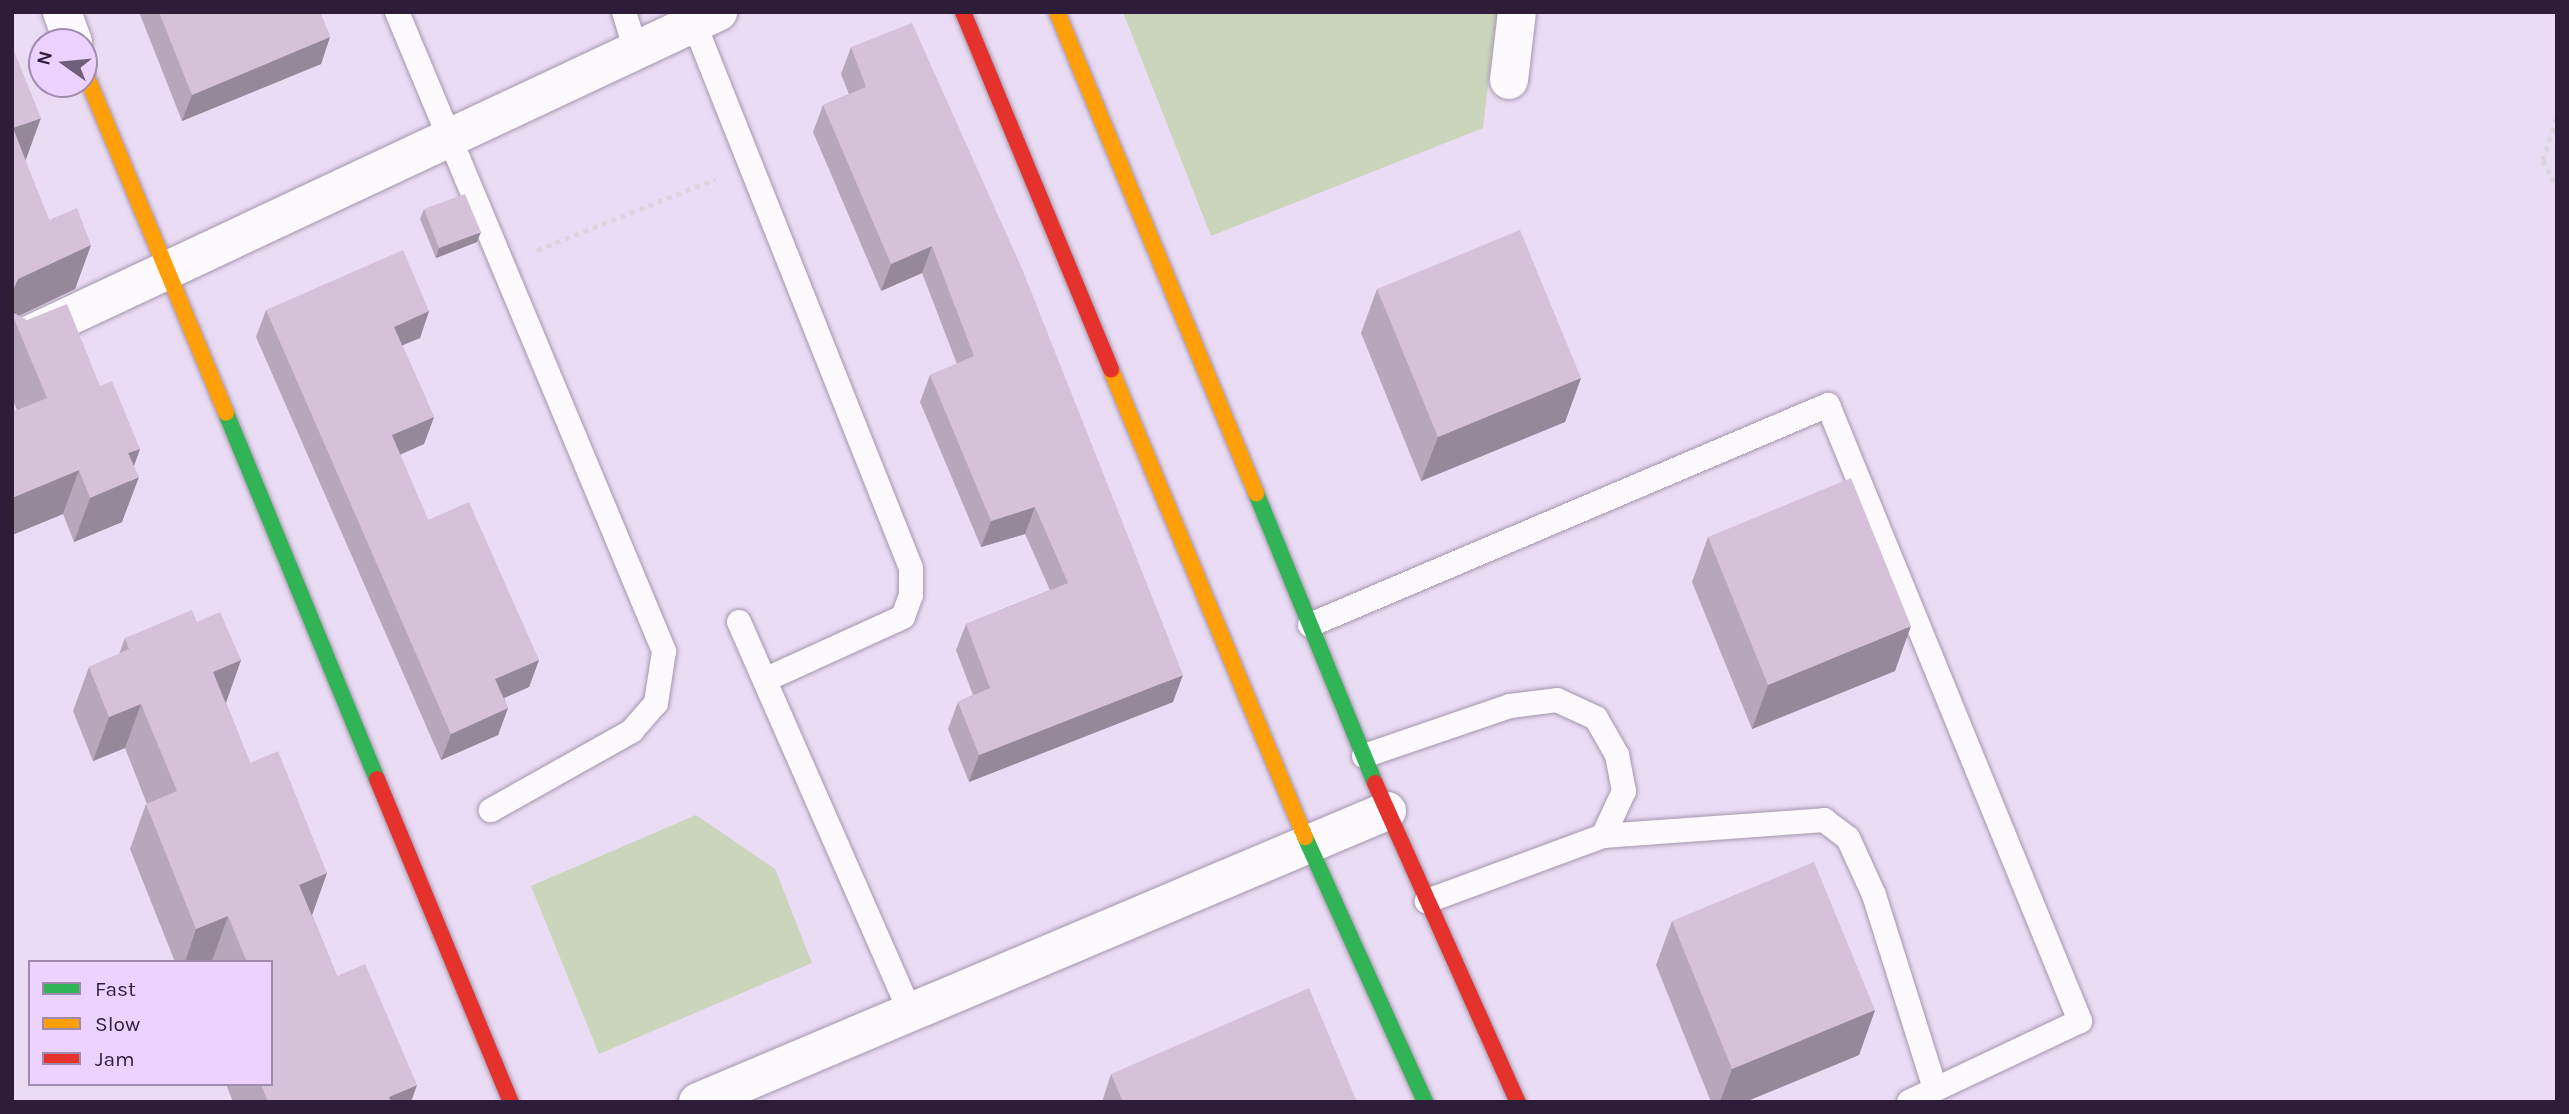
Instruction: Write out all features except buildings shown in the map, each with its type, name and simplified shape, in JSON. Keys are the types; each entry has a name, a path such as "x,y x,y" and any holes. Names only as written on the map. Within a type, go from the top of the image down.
{"street":[{"path":"963,12 1310,849 1426,1102"},
{"path":"1057,12 1387,811 1518,1102"},
{"path":"1510,80 1517,12"},
{"path":"12,343 446,139 637,54 706,18"},
{"path":"95,98 163,274 511,1102"},
{"path":"698,1102 1310,849 1387,811"}],"lane":[{"path":"397,12 446,139 664,651 656,703 632,731 491,810"},
{"path":"624,12 637,54"},
{"path":"706,18 911,568 911,595 903,617 765,680"},
{"path":"1310,625 1828,405 2080,1021 1909,1102"},
{"path":"739,622 911,1013"},
{"path":"1364,756 1510,706 1558,700 1596,718 1617,755 1623,791 1604,836"},
{"path":"1427,901 1604,836 1824,820 1848,838 1874,895 1935,1089"}],"path":[{"path":"2557,118 2543,160 2557,187"},
{"path":"529,253 677,194"}],"green space":[{"path":"1123,12 1497,12 1483,128 1211,236"},
{"path":"696,815 775,869 812,963 599,1054 531,886"}],"traffic: fast":[{"path":"226,413 377,779"},
{"path":"1256,493 1375,783"},
{"path":"1305,837 1425,1102"}],"traffic: slow":[{"path":"1057,12 1256,493"},
{"path":"96,98 226,413"},
{"path":"1111,370 1305,837"}],"traffic: jam":[{"path":"963,12 1111,370"},
{"path":"377,779 511,1102"},
{"path":"1375,783 1518,1102"}]}
